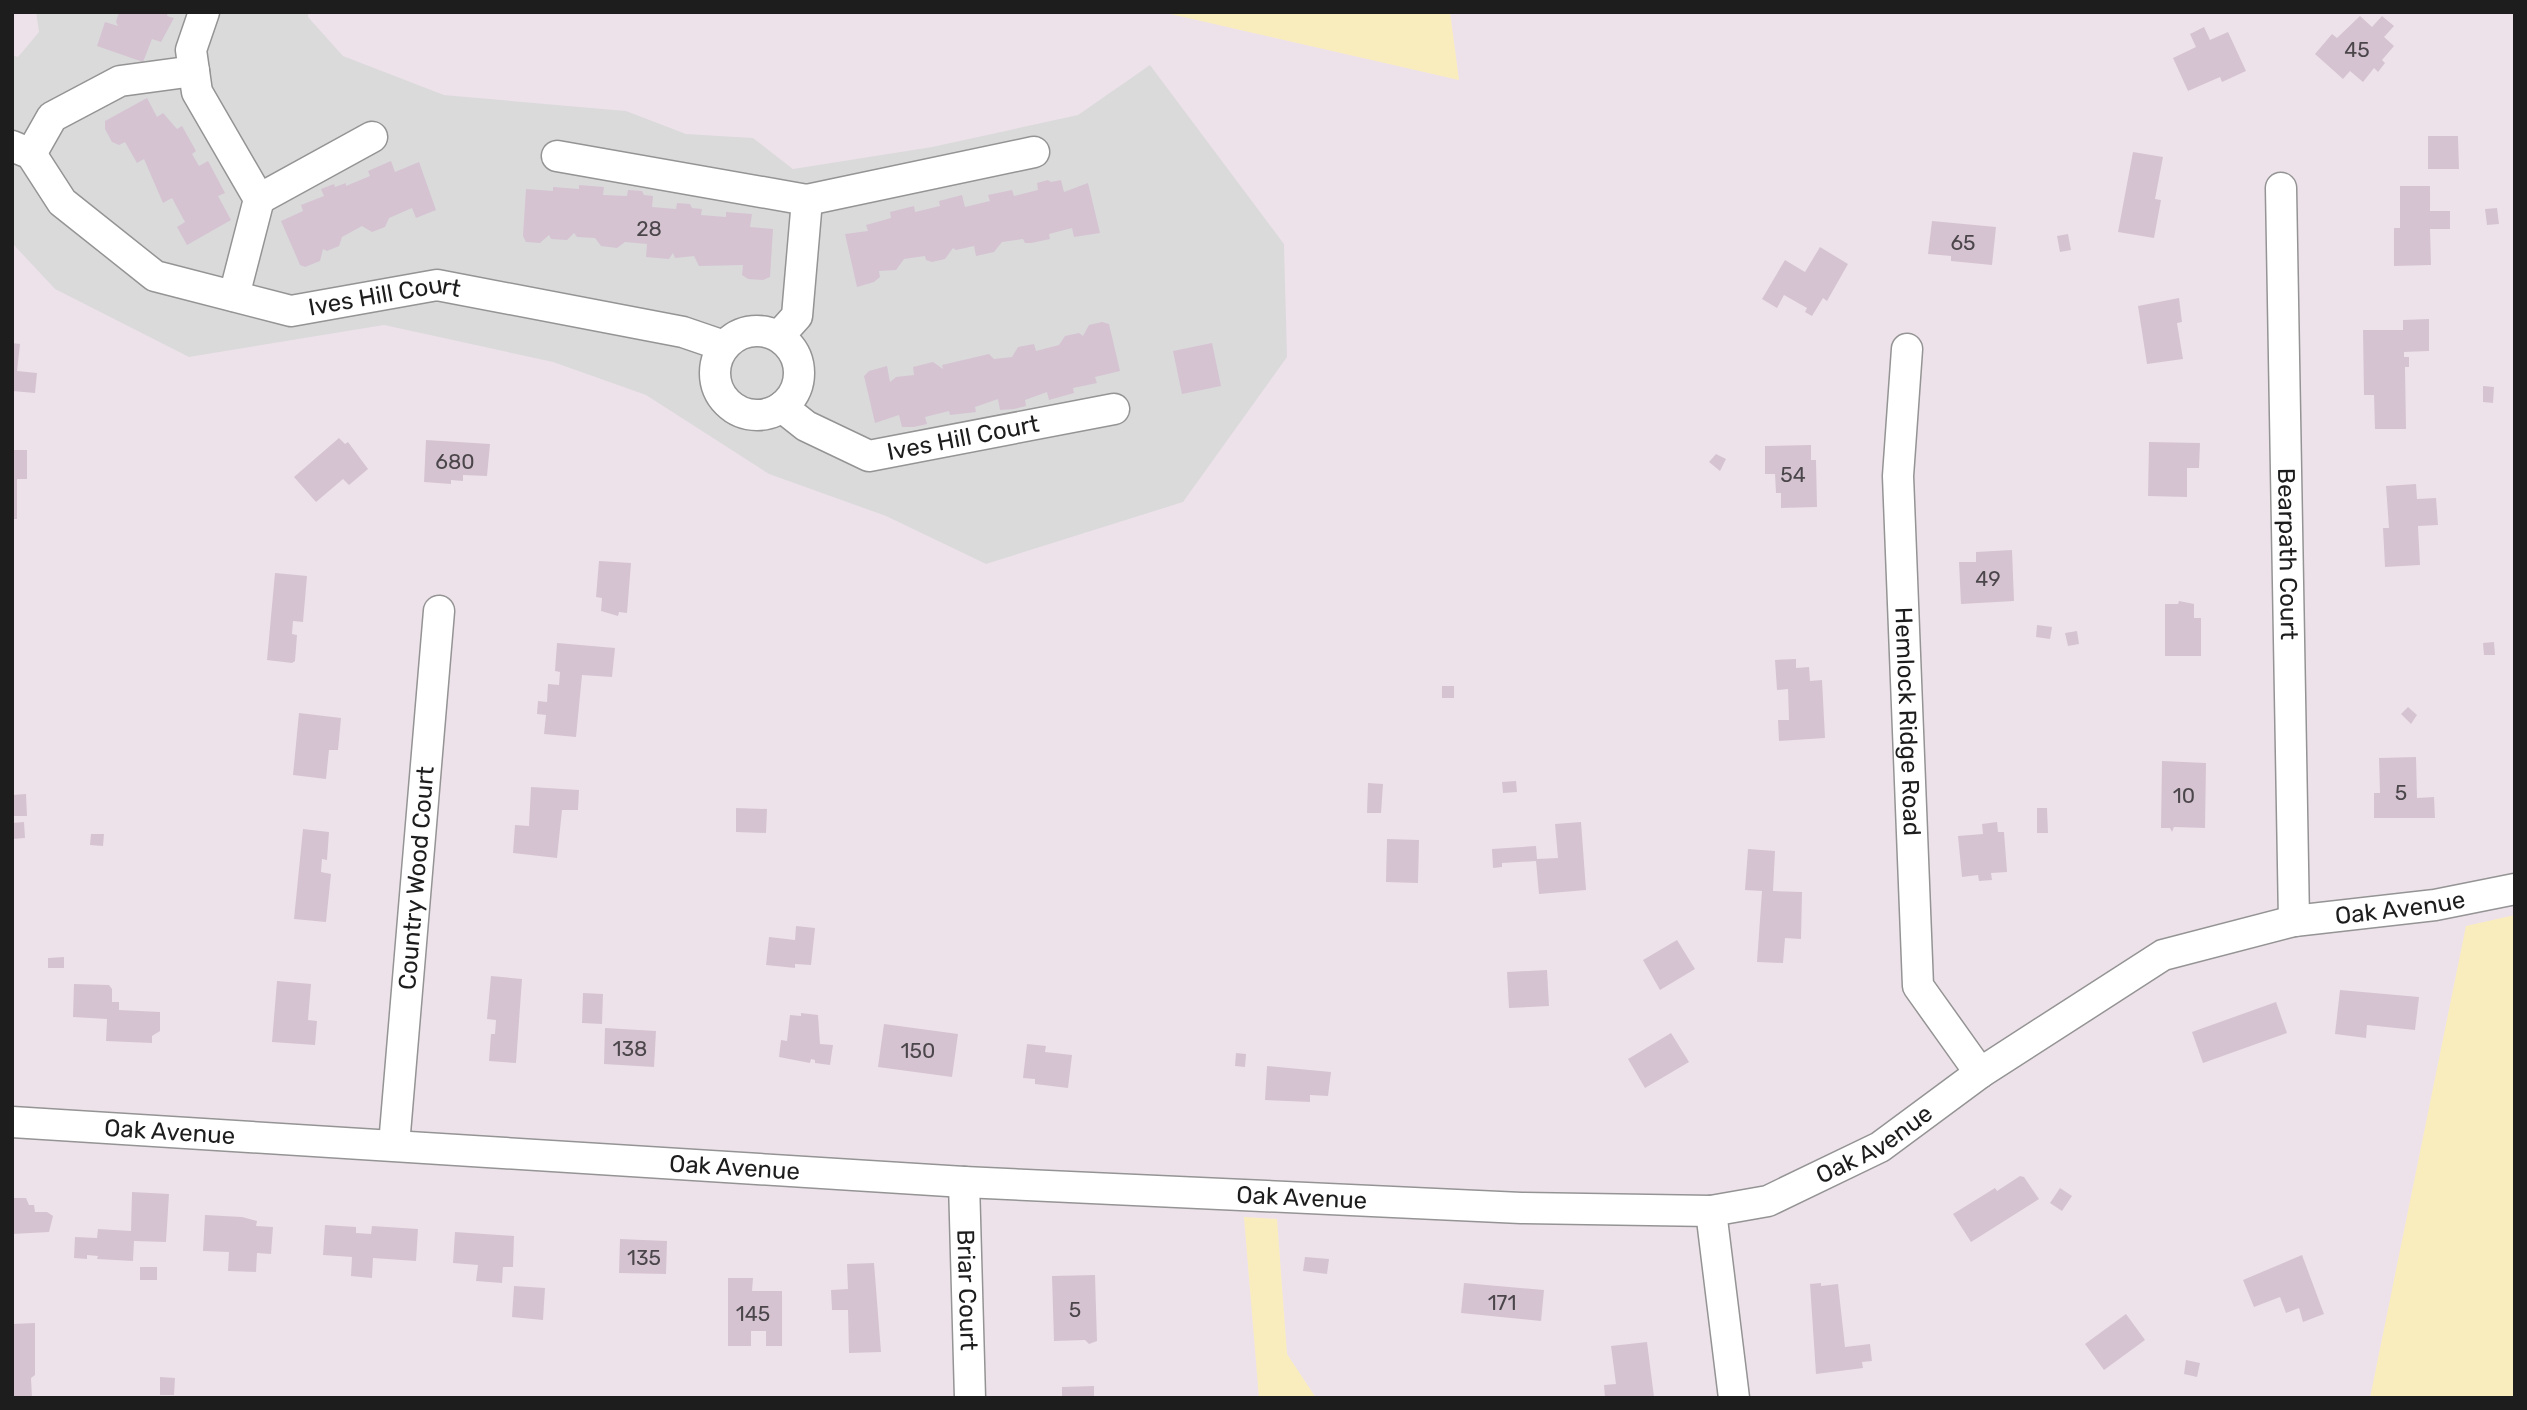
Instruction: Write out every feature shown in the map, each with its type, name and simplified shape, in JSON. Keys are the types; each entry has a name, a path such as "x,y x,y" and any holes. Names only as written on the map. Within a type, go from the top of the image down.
{"street":[{"path":"204,12 191,50 197,92 259,199 234,296"},
{"path":"22,150 52,117 120,81 194,71"},
{"path":"259,199 372,137"},
{"name":"Ives Hill Court","path":"22,150 62,202 155,276 291,311 437,285 683,332 724,346"},
{"path":"557,156 807,200 1034,152"},
{"name":"Bearpath Court","path":"2281,188 2294,920"},
{"path":"779,336 797,316 807,200"},
{"path":"756,330 779,336 790,346 799,371 797,385 782,407 756,415 731,406 716,384 715,371 724,346 744,332 756,330"},
{"name":"Hemlock Ridge Road","path":"1907,349 1898,476 1919,986 1980,1073"},
{"name":"Ives Hill Court","path":"782,407 806,426 869,456 1114,409"},
{"name":"Country Wood Court","path":"394,1145 439,611"},
{"name":"Oak Avenue","path":"12,1122 964,1182 1500,1207 1711,1211 1768,1201 1880,1147 1980,1073 2163,955 2294,920 2435,905 2515,889"},
{"name":"Briar Court","path":"964,1182 970,1398"},
{"path":"1711,1211 1734,1398"}],"shaded area":[{"path":"36,12 308,12 308,17 343,56 444,95 626,111 686,134 753,138 793,169 932,147 1078,115 1150,65 1284,244 1287,357 1183,502 986,564 886,516 769,474 646,395 553,362 384,325 189,357 55,289 12,243 12,55 18,57 39,32"},
{"path":"1162,12 1450,12 1459,80"},
{"path":"2515,915 2515,1398 2370,1398 2466,926"},
{"path":"1244,1217 1277,1219 1287,1354 1316,1398 1259,1398"}],"building":[{"path":"119,12 168,12 167,16 174,18 161,42 152,39 143,62 97,46 105,22 118,26 116,22"},
{"path":"2360,16 2372,27 2382,16 2394,26 2384,37 2394,46 2382,60 2385,63 2378,72 2374,68 2363,82 2350,71 2343,79 2315,54 2332,34 2337,38"},
{"path":"2204,27 2210,40 2228,32 2246,71 2222,82 2220,77 2188,91 2173,58 2196,47 2190,34"},
{"path":"147,98 157,117 163,113 177,129 182,126 196,151 192,154 199,166 208,161 225,193 218,196 231,220 187,245 177,227 185,222 172,198 163,203 144,159 137,163 125,142 119,145 112,142 105,129 105,121"},
{"path":"2428,136 2458,136 2459,169 2428,169"},
{"path":"2133,152 2163,157 2155,199 2161,200 2154,238 2118,232"},
{"path":"391,161 395,172 419,162 436,210 416,218 412,208 389,218 385,227 372,232 362,226 342,237 339,246 327,251 323,249 320,261 305,267 300,265 281,221 303,211 301,205 324,196 321,189 334,184 335,187 346,183 346,186 370,176 368,171"},
{"path":"1061,180 1064,192 1088,183 1100,233 1074,237 1072,228 1049,234 1050,239 1031,243 1025,243 1023,239 1002,242 994,252 976,256 974,246 956,250 953,248 945,259 932,262 926,260 925,256 904,259 896,270 879,271 880,277 874,282 857,287 845,234 868,231 866,225 891,218 890,212 914,206 915,212 940,206 939,201 962,195 965,207 990,201 988,195 1012,190 1014,196 1038,190 1037,183"},
{"path":"579,185 604,187 603,195 627,196 628,190 642,191 644,195 653,196 652,207 676,209 677,203 702,209 701,215 726,217 726,212 752,214 750,227 773,229 770,277 763,280 748,279 742,275 743,265 699,266 694,256 675,258 673,253 669,259 646,257 647,244 625,242 617,248 601,246 595,238 577,237 574,233 567,240 551,239 549,235 540,243 526,242 523,236 526,189 553,191 553,187 579,189"},
{"path":"2400,186 2430,186 2430,211 2450,211 2450,229 2430,229 2431,265 2394,266 2394,228 2400,228"},
{"path":"2497,208 2499,224 2487,225 2485,209"},
{"path":"1932,221 1996,227 1992,265 1951,261 1951,256 1928,254"},
{"path":"2068,234 2071,250 2060,252 2057,236"},
{"path":"1820,247 1848,264 1827,301 1823,298 1812,316 1805,312 1807,308 1784,295 1777,308 1762,299 1785,260 1805,272"},
{"path":"2179,298 2182,322 2177,323 2183,359 2147,364 2138,306"},
{"path":"2429,319 2429,351 2404,352 2404,357 2409,357 2409,367 2405,367 2406,429 2375,429 2374,395 2364,395 2363,330 2403,330 2403,320"},
{"path":"1102,322 1109,324 1120,371 1095,377 1097,383 1073,388 1074,393 1049,400 1047,392 1025,400 1026,406 1014,409 1000,410 998,399 975,407 976,412 950,415 949,411 925,417 927,424 914,427 902,427 899,415 875,423 864,376 869,371 887,366 890,382 896,377 914,375 913,367 933,362 943,369 942,365 989,354 994,359 1012,357 1018,347 1034,344 1036,351 1059,345 1065,336 1079,333 1083,336 1089,325"},
{"path":"12,343 20,344 17,371 37,373 35,393 12,391"},
{"path":"1212,343 1221,386 1182,394 1173,351"},
{"path":"2483,386 2494,387 2493,403 2483,402"},
{"path":"339,438 345,444 348,442 368,469 349,485 343,479 316,502 294,477"},
{"path":"426,440 490,444 487,476 463,475 463,481 451,480 451,484 424,482"},
{"path":"2149,442 2200,443 2199,468 2187,468 2187,497 2148,496"},
{"path":"1811,445 1811,460 1816,460 1817,507 1781,508 1781,493 1776,493 1775,474 1765,474 1765,446"},
{"path":"12,450 27,450 27,479 17,479 17,519 12,519"},
{"path":"1716,454 1726,459 1720,471 1709,462"},
{"path":"2416,484 2417,499 2436,498 2438,525 2418,526 2420,565 2385,567 2383,528 2389,528 2386,486"},
{"path":"2012,550 2014,601 1961,604 1959,562 1976,562 1976,552"},
{"path":"599,561 631,563 627,613 619,612 618,616 601,611 602,598 596,597"},
{"path":"275,573 307,576 303,622 293,621 292,634 297,635 295,661 292,663 267,660"},
{"path":"2179,601 2194,604 2194,618 2201,618 2201,656 2165,656 2165,604 2178,604"},
{"path":"2037,625 2052,627 2050,639 2036,637"},
{"path":"2077,631 2079,644 2068,646 2065,633"},
{"path":"2494,642 2495,655 2484,655 2483,643"},
{"path":"557,643 615,648 612,677 582,675 576,737 544,734 546,715 537,714 538,701 547,702 548,684 559,685 560,672 555,671"},
{"path":"1796,659 1796,668 1809,667 1810,681 1822,680 1825,738 1779,741 1778,720 1789,720 1788,689 1777,690 1775,660"},
{"path":"1442,686 1454,686 1454,698 1442,698"},
{"path":"2408,707 2417,715 2411,724 2401,714"},
{"path":"299,713 341,718 338,750 329,750 326,779 293,775"},
{"path":"2416,757 2417,798 2434,797 2435,818 2374,818 2374,793 2380,793 2379,758"},
{"path":"2162,761 2206,763 2205,828 2174,827 2172,832 2170,828 2161,828"},
{"path":"1516,781 1517,792 1503,793 1502,782"},
{"path":"1368,783 1383,784 1381,813 1367,813"},
{"path":"531,787 579,790 578,810 562,810 557,858 513,853 515,825 529,826"},
{"path":"26,794 27,816 12,816 12,795"},
{"path":"736,808 767,809 766,833 736,832"},
{"path":"2037,808 2047,808 2048,833 2037,833"},
{"path":"24,822 25,838 12,839 12,823"},
{"path":"1581,822 1586,890 1539,894 1536,861 1502,863 1502,867 1493,868 1492,849 1536,846 1537,859 1558,858 1555,824"},
{"path":"1997,822 1998,832 2004,832 2007,872 1991,873 1992,880 1979,881 1978,875 1962,877 1958,836 1983,834 1982,824"},
{"path":"303,829 329,832 327,860 322,859 321,872 331,874 326,922 294,919"},
{"path":"91,834 104,834 103,846 90,845"},
{"path":"1387,839 1419,840 1418,883 1386,882"},
{"path":"1748,849 1775,851 1773,891 1802,892 1801,939 1785,938 1783,963 1757,962 1762,891 1745,890"},
{"path":"796,926 815,928 811,965 795,964 795,968 766,965 769,937 795,940"},
{"path":"1677,940 1695,969 1660,990 1643,960"},
{"path":"64,957 64,968 48,968 48,958"},
{"path":"1547,970 1549,1006 1509,1008 1507,972"},
{"path":"491,976 522,979 516,1063 489,1061 491,1034 495,1034 496,1020 487,1019"},
{"path":"277,981 311,984 308,1020 317,1021 315,1045 272,1042"},
{"path":"74,984 109,985 112,989 112,1002 119,1002 119,1010 160,1012 160,1031 152,1036 152,1043 106,1041 107,1019 73,1017"},
{"path":"2340,990 2419,997 2415,1030 2367,1025 2366,1038 2335,1034"},
{"path":"583,993 603,994 602,1024 582,1023"},
{"path":"2276,1002 2287,1033 2203,1063 2192,1032"},
{"path":"801,1013 818,1015 820,1044 833,1045 830,1065 815,1063 815,1060 811,1059 810,1063 779,1057 781,1040 787,1041 790,1015 801,1016"},
{"path":"884,1024 958,1034 952,1077 878,1067"},
{"path":"605,1028 656,1031 654,1067 604,1064"},
{"path":"1671,1033 1689,1062 1645,1088 1628,1059"},
{"path":"1027,1044 1046,1046 1045,1052 1072,1055 1068,1088 1035,1084 1035,1079 1023,1078"},
{"path":"1236,1053 1246,1054 1245,1067 1235,1066"},
{"path":"1267,1066 1331,1072 1328,1096 1310,1095 1310,1102 1265,1100"},
{"path":"2020,1176 2024,1177 2039,1199 1971,1242 1953,1214"},
{"path":"2060,1188 2072,1196 2062,1211 2050,1203"},
{"path":"132,1192 169,1194 166,1242 134,1241 133,1261 97,1259 98,1256 87,1255 87,1259 74,1258 75,1237 97,1238 98,1229 131,1231"},
{"path":"12,1198 26,1198 29,1205 34,1205 35,1212 47,1212 53,1216 49,1232 12,1234"},
{"path":"205,1215 242,1217 257,1221 256,1226 273,1227 271,1254 257,1253 256,1272 228,1271 229,1252 203,1251"},
{"path":"325,1225 356,1227 356,1233 371,1234 372,1226 418,1229 416,1261 373,1258 372,1278 351,1276 352,1257 323,1255"},
{"path":"455,1232 514,1236 513,1267 503,1267 502,1283 476,1281 478,1265 453,1263"},
{"path":"620,1239 667,1241 666,1274 619,1273"},
{"path":"2302,1255 2324,1314 2303,1322 2299,1308 2286,1313 2280,1297 2254,1307 2243,1280"},
{"path":"1305,1257 1329,1259 1327,1274 1303,1271"},
{"path":"874,1263 881,1352 849,1353 848,1310 832,1310 831,1290 848,1289 847,1264"},
{"path":"140,1267 157,1267 157,1280 140,1280"},
{"path":"1095,1275 1097,1341 1089,1344 1085,1340 1054,1341 1052,1276"},
{"path":"728,1278 753,1278 752,1291 782,1291 782,1346 766,1346 766,1331 751,1331 751,1346 728,1346"},
{"path":"1464,1283 1544,1290 1541,1321 1461,1313"},
{"path":"1821,1283 1821,1286 1838,1284 1845,1347 1870,1344 1872,1361 1862,1362 1863,1368 1816,1374 1810,1284"},
{"path":"514,1286 545,1288 543,1320 512,1317"},
{"path":"2126,1314 2145,1340 2104,1370 2085,1344"},
{"path":"35,1323 32,1398 12,1398 12,1324"},
{"path":"1647,1342 1654,1397 1605,1398 1604,1385 1616,1384 1611,1346"},
{"path":"2186,1360 2200,1363 2197,1377 2184,1374"},
{"path":"160,1377 175,1378 174,1395 160,1395"},
{"path":"1094,1386 1094,1398 1062,1398 1062,1387"}]}
